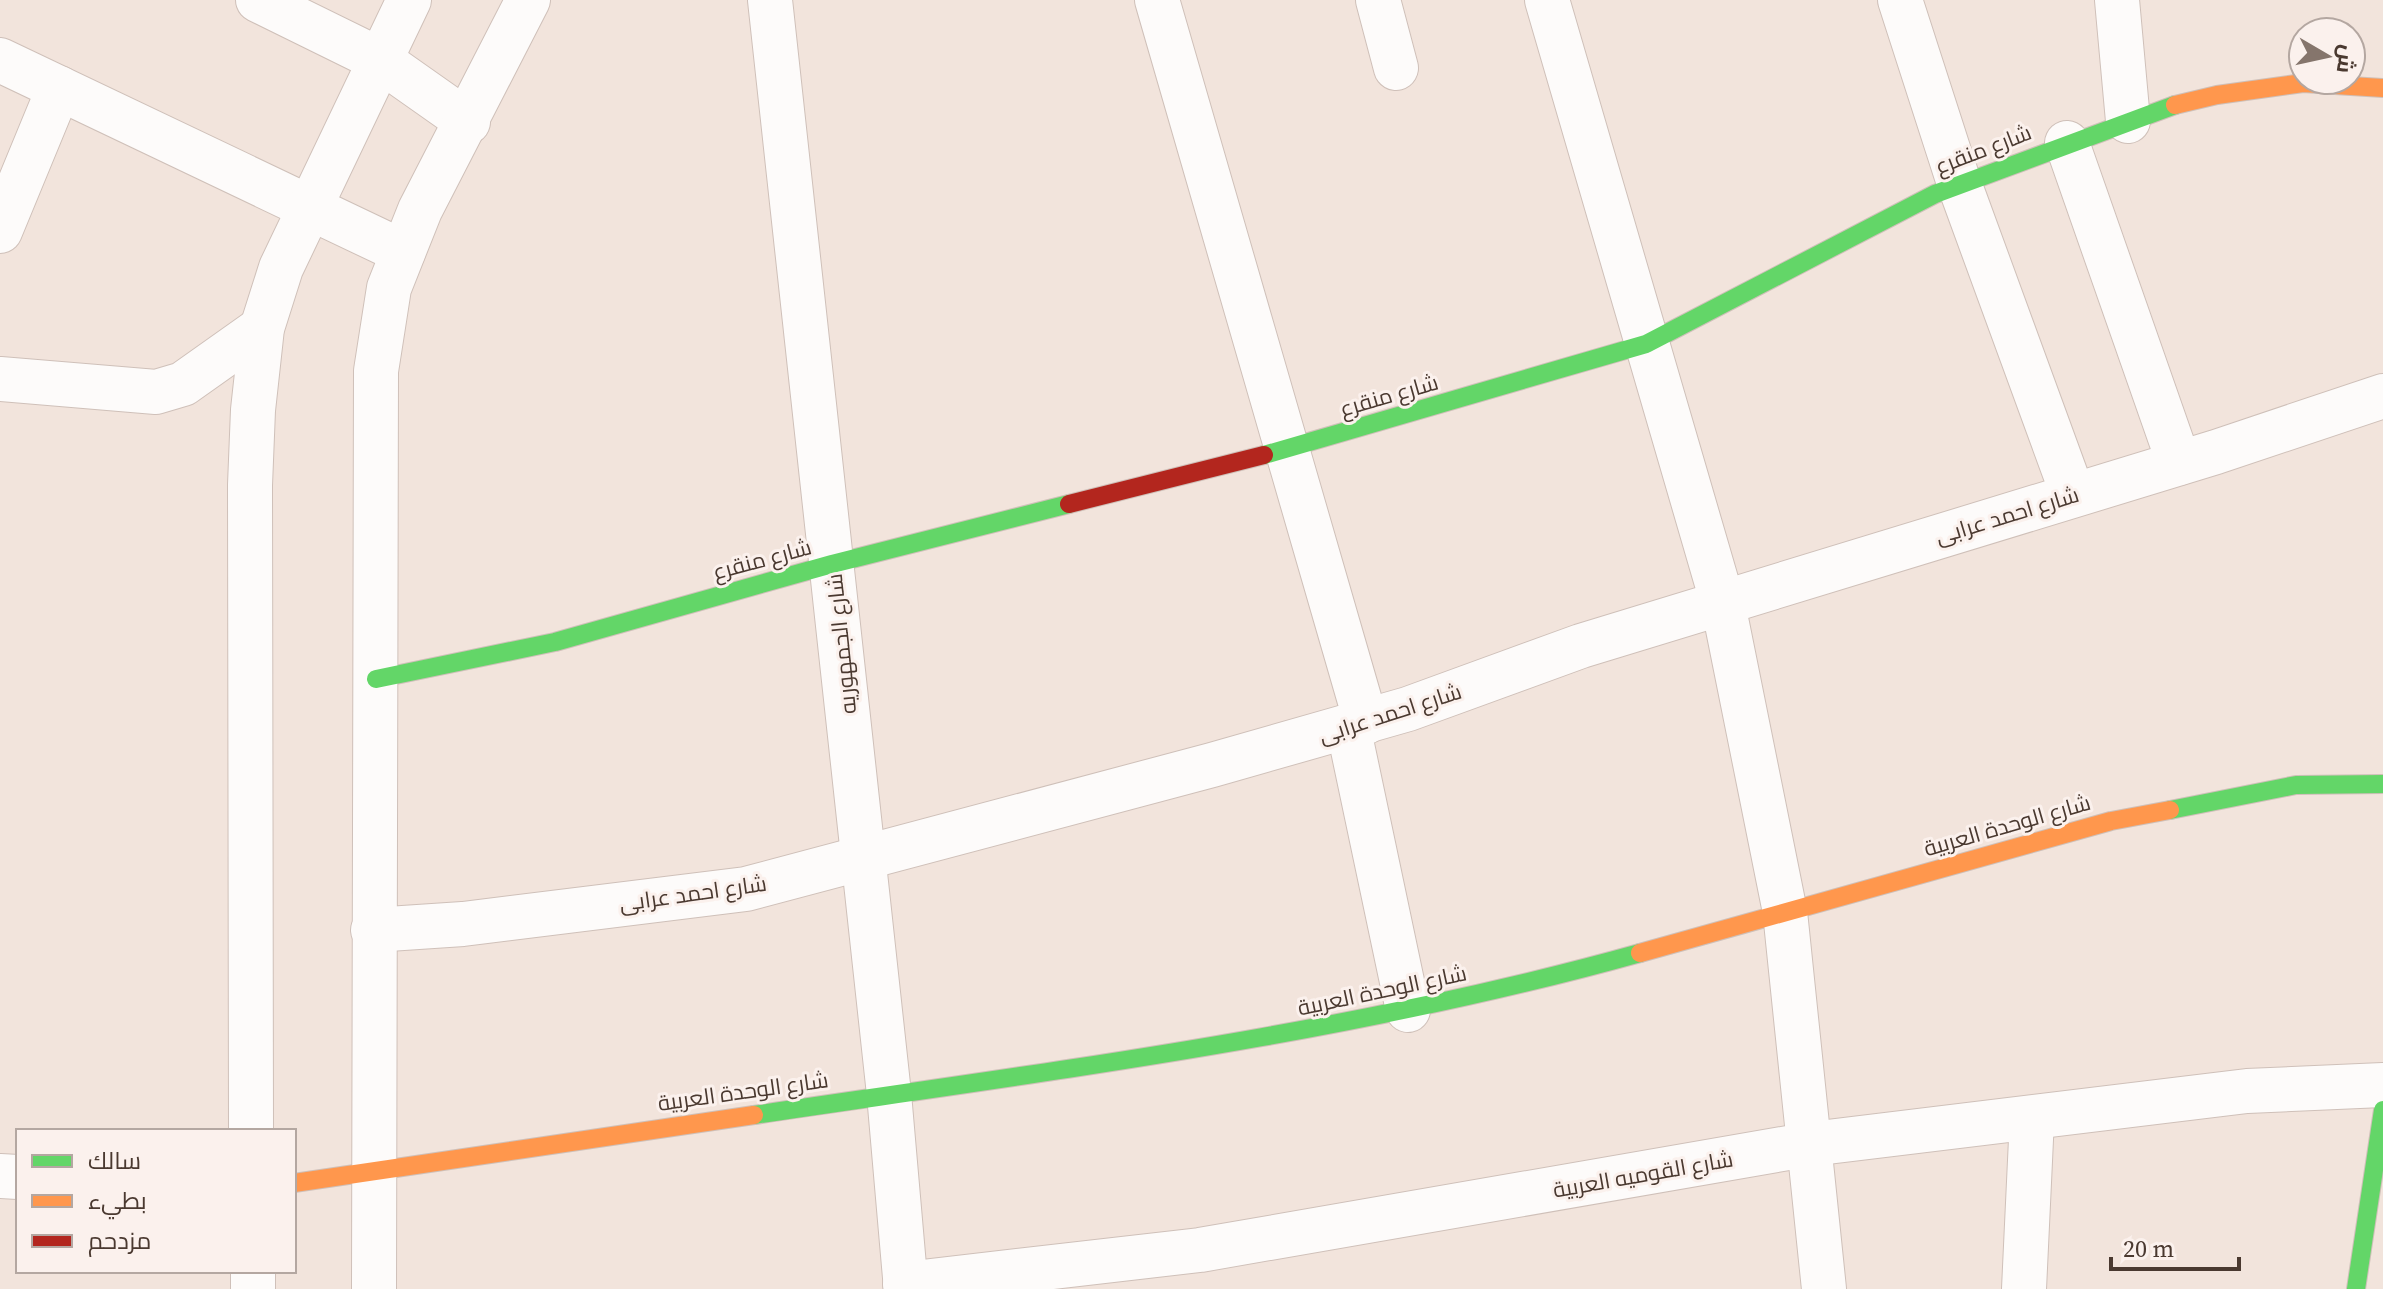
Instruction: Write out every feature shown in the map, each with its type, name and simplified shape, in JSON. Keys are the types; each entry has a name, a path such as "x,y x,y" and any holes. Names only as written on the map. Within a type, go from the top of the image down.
{"street":[{"path":"258,0 380,60 468,122"},
{"path":"251,1129 250,485 253,410 262,328 281,268 409,0"},
{"path":"374,1289 376,371 389,288 420,210 468,122 528,0"},
{"name":"شارع الجمهوريه","path":"770,0 889,1094 906,1286"},
{"path":"1157,0 1285,450 1357,724 1408,1010"},
{"path":"1378,0 1396,68"},
{"path":"1547,0 1723,604 1785,912 1824,1289"},
{"path":"1900,0 1959,183 2073,495"},
{"path":"2117,0 2128,121"},
{"path":"0,60 403,252"},
{"name":"شارع منقرع","path":"376,679 555,642 832,564 1285,450 1646,344 1959,183 2165,108 2260,88 2303,83 2383,88"},
{"path":"0,231 59,88"},
{"path":"2067,143 2179,463"},
{"path":"0,379 156,392 183,384 262,328"},
{"name":"شارع احمد عرابى","path":"373,930 477,922 746,889 864,858 1357,724 1581,646 2179,463 2383,396"},
{"name":"شارع الوحدة العربية","path":"296,1183 1231,1044 1408,1010 1599,964 2111,821 2296,785 2383,784"},
{"name":"شارع القوميه العربية","path":"906,1286 1200,1250 1811,1144 2247,1091 2383,1085"},
{"path":"2356,1289 2375,1211 2383,1110"},
{"path":"2024,1289 2032,1118"}],"traffic: fast":[{"path":"1264,455 1646,344 1935,194 2175,105"},
{"path":"376,679 555,642 832,564 1069,504"},
{"path":"2170,810 2296,785 2383,784"},
{"path":"754,1115 1088,1066 1311,1028 1531,981 1640,953"},
{"path":"2356,1289 2383,1110"}],"traffic: slow":[{"path":"2175,105 2217,95 2303,83 2383,88"},
{"path":"1640,953 2111,821 2170,810"},
{"path":"296,1183 754,1115"}],"traffic: jam":[{"path":"1069,504 1264,455"}]}
